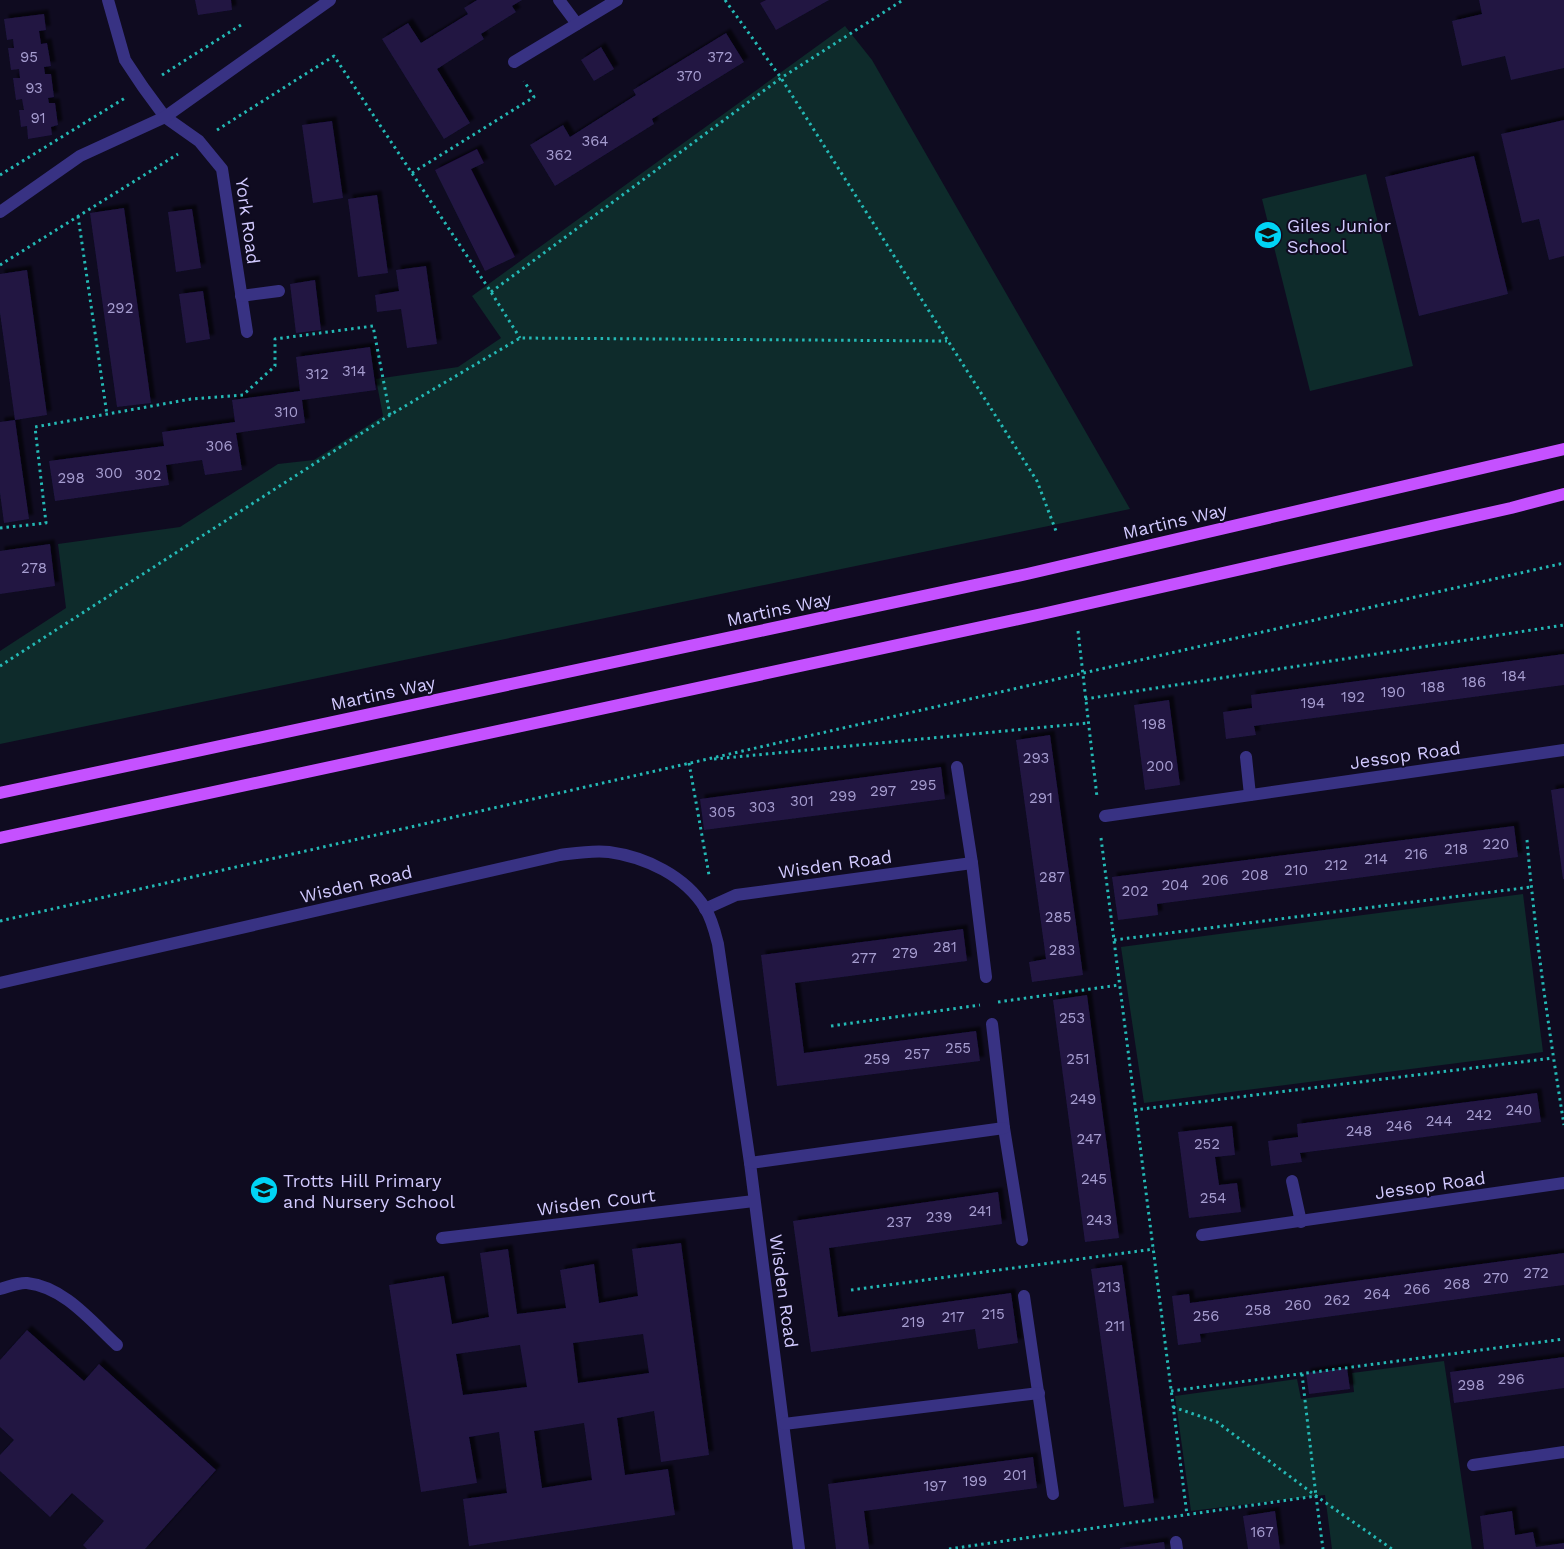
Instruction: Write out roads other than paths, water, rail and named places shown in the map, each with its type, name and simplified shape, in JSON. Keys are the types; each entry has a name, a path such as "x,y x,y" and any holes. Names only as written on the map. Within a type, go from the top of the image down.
{"main road":[{"name":"Martins Way","path":"0,793 1027,574 1564,449"},
{"path":"0,838 1032,616 1512,508 1564,494"}],"street":[{"name":"York Road","path":"108,0 125,60 165,117 199,141 222,169 246,332"},
{"path":"0,212 80,156 165,117 330,0"},
{"path":"559,0 577,24"},
{"path":"514,62 617,0"},
{"path":"241,296 279,291"},
{"name":"Jessop Road","path":"1105,816 1564,750"},
{"path":"1246,757 1250,795"},
{"path":"957,766 972,863 986,977"},
{"name":"Wisden Road","path":"0,983 550,857 587,852 608,852 637,858 655,865 690,889 710,907 718,944 750,1163 799,1549"},
{"name":"Wisden Road","path":"710,907 736,895 972,863"},
{"path":"992,1024 1004,1128 1022,1240"},
{"path":"750,1163 1004,1128"},
{"path":"1292,1181 1301,1222"},
{"name":"Jessop Road","path":"1202,1235 1564,1183"},
{"name":"Wisden Court","path":"442,1238 754,1201"},
{"path":"0,1289 25,1283 48,1287 69,1301 117,1345"},
{"path":"1024,1296 1052,1494"},
{"path":"784,1424 1039,1394"},
{"path":"1473,1465 1564,1452"}],"place":[{"name":"Giles Junior School","path":"1268,235"},
{"name":"Trotts Hill Primary and Nursery School","path":"264,1190"}]}
